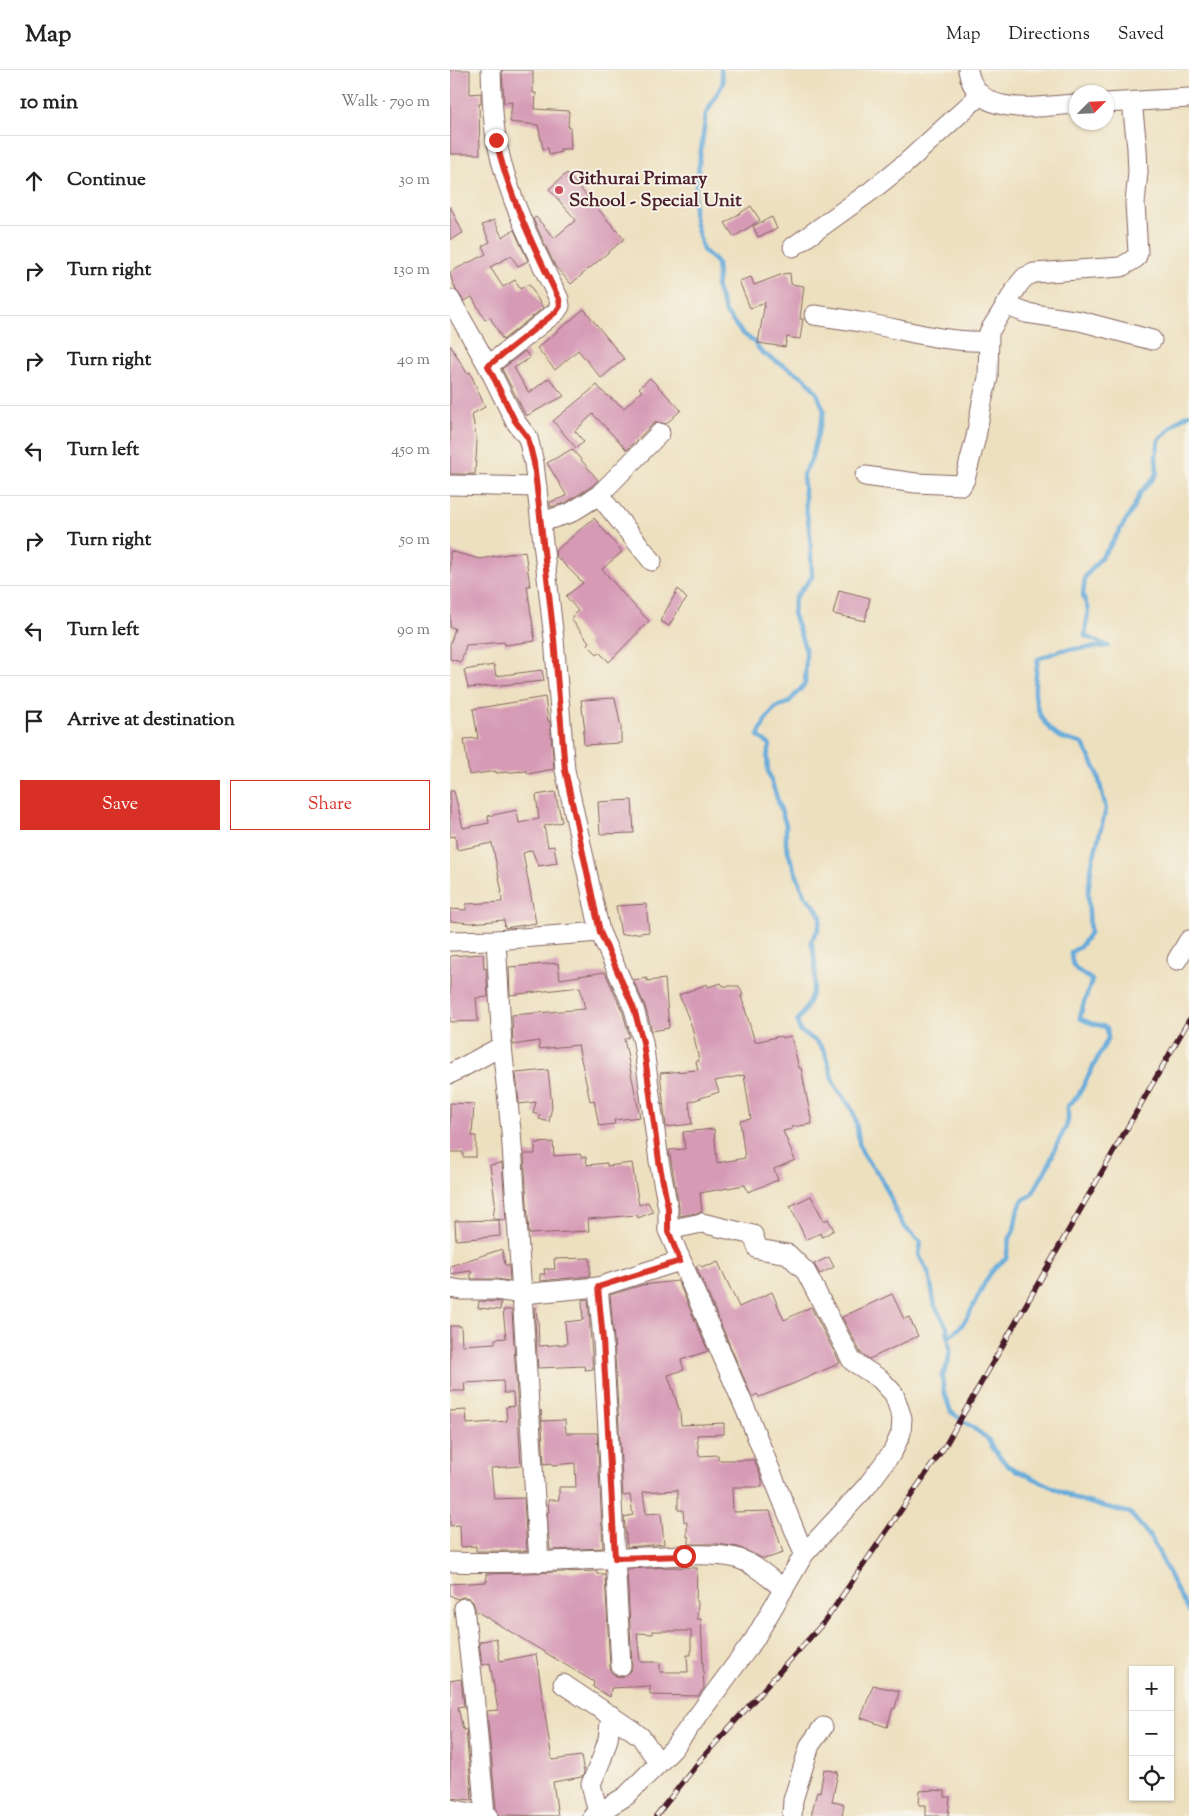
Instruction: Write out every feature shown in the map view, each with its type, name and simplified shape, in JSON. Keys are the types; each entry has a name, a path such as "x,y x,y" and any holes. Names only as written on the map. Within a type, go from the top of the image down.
{"street":[{"path":"488,366 556,312 560,306 559,299 533,246 504,172 496,140 491,70"},
{"path":"968,70 972,85 988,101 1010,106 1069,104"},
{"path":"793,247 871,191 907,162 980,95"},
{"path":"1114,103 1189,98"},
{"path":"865,476 916,483 958,485 964,483 988,378 989,332 1019,284 1029,274 1121,267 1136,258 1138,253 1135,202 1138,172 1132,102"},
{"path":"450,299 488,366 515,421 528,438 537,486 554,639 565,770 600,932 634,1009 643,1042 659,1161 668,1208 668,1230 751,1422 804,1554"},
{"path":"1005,305 1026,313 1080,321 1152,340"},
{"path":"814,315 949,340 966,342 988,341"},
{"path":"541,522 570,513 599,495 660,433"},
{"path":"450,485 537,486"},
{"path":"599,495 652,561"},
{"path":"450,941 496,940 600,932"},
{"path":"496,940 502,1046 511,1131 539,1562"},
{"path":"1177,960 1189,940"},
{"path":"450,1074 502,1046"},
{"path":"611,1715 608,1740 591,1784 595,1815 626,1796 673,1749 748,1648 804,1554 868,1486 893,1451 901,1434 902,1425 894,1394 880,1379 852,1361 806,1272 788,1254 758,1249 753,1235 702,1223 668,1230"},
{"path":"450,1288 461,1290 496,1290 522,1294 598,1287 680,1261"},
{"path":"598,1287 603,1340 621,1666"},
{"path":"450,1562 539,1562 615,1558 722,1556 737,1558 752,1565 784,1589"},
{"path":"450,1808 487,1816 464,1608"},
{"path":"563,1684 611,1715 640,1737 659,1764"},
{"path":"792,1816 793,1800 810,1745 823,1726"}],"building":[{"path":"450,70 470,70 470,94 481,93 481,104 479,104 480,154 450,154"},
{"path":"502,70 533,70 533,93 536,93 535,109 569,111 568,127 570,127 571,149 560,149 561,152 549,155 548,148 543,149 538,125 510,122 512,102 504,103"},
{"path":"567,173 624,239 571,284 555,266 533,219 536,217 554,238 576,220 549,189"},
{"path":"450,206 463,233 450,240"},
{"path":"751,206 760,220 734,237 725,223"},
{"path":"772,217 777,229 758,237 753,226"},
{"path":"494,220 502,237 514,230 528,261 518,266 511,256 490,267 503,287 515,280 520,289 529,284 543,308 503,340 490,317 485,320 472,297 464,301 456,290 450,275 450,272 486,254 482,246 490,242 482,225"},
{"path":"790,273 791,284 804,286 800,319 803,319 800,339 787,337 785,347 758,343 765,302 750,308 739,281 751,277 754,285"},
{"path":"584,309 624,359 601,378 578,350 555,370 537,348"},
{"path":"450,345 467,373 470,372 485,407 472,414 477,442 475,474 450,474"},
{"path":"525,351 530,358 514,368 529,393 549,378 564,396 526,416 502,369"},
{"path":"650,378 681,410 666,424 657,422 652,425 627,450 593,414 575,431 584,442 576,448 553,421 597,385 604,393 624,408 642,391 639,388"},
{"path":"572,449 598,480 565,503 550,507 550,502 567,496 547,463"},
{"path":"594,518 622,552 602,569 649,621 609,662 587,644 589,642 571,619 578,611 566,596 583,583 556,556 555,551"},
{"path":"450,551 480,559 525,551 530,586 527,586 535,641 505,645 504,642 466,645 461,662 450,659 450,645 455,628 450,627"},
{"path":"678,589 687,599 669,626 660,621"},
{"path":"839,590 870,598 865,621 833,614"},
{"path":"494,665 496,676 542,670 544,681 468,688 464,670"},
{"path":"545,697 548,721 550,721 554,769 528,774 527,771 496,773 496,771 469,775 464,739 478,738 473,709"},
{"path":"615,698 621,727 621,743 584,745 583,731 585,731 581,700"},
{"path":"450,791 454,791 463,828 489,823 488,816 517,810 519,823 539,819 536,795 555,792 562,822 544,826 548,847 554,846 557,863 538,866 532,850 523,853 536,923 505,928 504,920 471,923 450,921 450,909 466,910 466,904 502,902 502,892 492,843 457,850 455,836 450,837"},
{"path":"632,800 634,833 600,834 598,802"},
{"path":"646,904 649,932 621,935 616,906"},
{"path":"483,954 488,997 476,998 478,1021 450,1022 450,956"},
{"path":"558,963 560,979 605,972 623,1013 629,1035 629,1037 624,1039 640,1117 614,1120 615,1124 599,1126 594,1100 590,1101 578,1045 539,1049 539,1041 513,1045 512,1015 585,1009 580,987 510,995 509,967"},
{"path":"647,978 647,981 665,979 669,1028 652,1031 645,1006 633,980"},
{"path":"721,983 723,986 739,986 755,1042 781,1036 782,1038 791,1036 799,1068 801,1068 812,1124 792,1127 792,1129 783,1131 795,1160 774,1169 778,1180 748,1192 745,1185 700,1193 702,1212 679,1216 669,1150 685,1149 683,1132 714,1129 717,1163 745,1158 740,1121 751,1119 744,1075 715,1081 719,1092 689,1102 692,1124 666,1127 660,1073 698,1070 696,1061 699,1061 692,1027 679,995 707,984 708,987"},
{"path":"548,1070 552,1106 549,1122 539,1119 540,1115 533,1113 536,1102 519,1104 516,1073"},
{"path":"450,1103 474,1104 472,1136 476,1136 476,1157 463,1157 463,1152 450,1152"},
{"path":"553,1142 554,1156 580,1154 581,1157 586,1157 587,1165 607,1163 607,1166 632,1163 639,1205 648,1202 653,1212 638,1218 637,1215 588,1219 589,1231 529,1234 524,1154 535,1154 535,1143"},
{"path":"502,1163 506,1220 493,1219 495,1201 490,1165"},
{"path":"811,1196 824,1221 828,1219 834,1230 822,1237 820,1233 806,1240 790,1206"},
{"path":"499,1220 500,1236 456,1240 455,1221"},
{"path":"502,1249 505,1265 509,1265 510,1281 471,1279 471,1271 450,1274 450,1266"},
{"path":"829,1257 834,1267 820,1274 814,1264"},
{"path":"590,1258 590,1276 540,1281 540,1274 545,1274 544,1269 555,1269 554,1259"},
{"path":"718,1262 739,1307 772,1292 784,1320 811,1307 840,1363 759,1397 757,1394 752,1397 696,1266 700,1264 702,1267 708,1264 709,1266"},
{"path":"678,1281 708,1351 681,1360 684,1370 668,1375 680,1412 681,1425 724,1423 724,1434 697,1435 699,1456 718,1455 718,1460 754,1460 762,1480 762,1487 732,1487 733,1512 770,1511 783,1553 762,1558 738,1547 717,1544 689,1544 687,1522 684,1522 683,1510 678,1510 678,1490 643,1492 646,1514 661,1513 664,1544 627,1547 624,1517 633,1515 630,1495 623,1496 610,1295 642,1285"},
{"path":"892,1294 904,1319 909,1317 918,1336 869,1359 861,1353 842,1317"},
{"path":"588,1299 593,1369 585,1370 584,1366 538,1368 534,1307 536,1307 538,1319 539,1346 567,1344 565,1322 583,1320 582,1300"},
{"path":"479,1301 501,1302 500,1310 478,1308"},
{"path":"503,1310 512,1310 521,1466 491,1468 494,1499 524,1498 527,1551 476,1551 476,1546 461,1547 460,1525 450,1526 450,1411 466,1410 467,1424 507,1421 506,1407 514,1406 513,1393 504,1393 503,1381 464,1383 465,1391 450,1391 450,1326 461,1326 462,1345 495,1343 495,1339 506,1338"},
{"path":"541,1410 542,1421 565,1420 566,1433 597,1433 603,1548 550,1550 548,1500 559,1500 559,1487 576,1487 575,1463 544,1464"},
{"path":"697,1568 696,1602 698,1602 697,1619 701,1619 704,1688 698,1696 650,1695 650,1686 611,1688 610,1697 593,1687 594,1682 476,1611 473,1602 469,1598 457,1599 450,1595 450,1584 487,1582 486,1574 597,1571 597,1574 605,1574 610,1667 611,1672 616,1676 622,1677 631,1671 632,1665 627,1569","holes":["653,1631 691,1631 691,1655 687,1655 688,1672 660,1672 660,1662 640,1662 637,1633 653,1634"]},
{"path":"496,1638 500,1661 536,1654 552,1760 581,1756 584,1773 582,1777 553,1782 558,1816 499,1815 496,1808 487,1711 498,1710 490,1663 482,1665 479,1642"},
{"path":"461,1679 464,1706 458,1707 463,1730 466,1729 472,1800 450,1798 450,1681"},
{"path":"873,1685 899,1691 895,1709 893,1708 887,1727 861,1718"},
{"path":"824,1769 838,1772 832,1802 844,1804 842,1816 811,1816 817,1791 820,1792"},
{"path":"920,1791 945,1791 945,1797 950,1797 948,1816 926,1816 926,1805 919,1805"}],"waterway":[{"path":"721,70 723,83 706,114 694,201 694,217 703,250 717,263 718,279 716,286 726,313 762,353 805,378 817,393 824,411 811,460 803,475 810,534 812,577 795,598 793,613 806,651 805,684 788,703 776,707 766,719 758,736 770,745 767,757 768,771 786,825 786,844 790,858 805,896 814,905 821,917 818,930 811,941 815,962 814,983 809,1002 797,1021 800,1031 818,1043 822,1048 835,1085 854,1115 861,1151 883,1181 904,1226 921,1242 919,1255 929,1274 935,1306 947,1327 950,1349 948,1363 942,1377 944,1392 951,1412 987,1438 994,1450 1008,1466 1079,1500 1130,1513 1152,1539 1178,1593 1189,1611"},
{"path":"948,1337 958,1330 989,1276 1006,1259 1009,1240 1014,1230 1017,1213 1022,1201 1032,1194 1049,1164 1068,1121 1068,1106 1078,1096 1108,1038 1107,1028 1080,1018 1092,980 1074,967 1071,952 1080,947 1090,933 1088,892 1092,863 1106,809 1097,772 1083,744 1055,734 1050,730 1039,713 1035,698 1038,659 1062,650 1108,646 1085,636 1088,610 1083,595 1085,577 1108,549 1133,509 1140,493 1157,473 1156,456 1159,440 1179,420 1189,414"}],"railway":[{"path":"656,1816 702,1758 825,1621 945,1446 1189,1020"}],"place":[{"name":"Githurai Primary School - Special Unit","path":"559,190"}],"route":[{"path":"496,140 504,172 518,210 559,299 560,306 556,312 488,366 515,421 528,438 534,463 554,639 565,770 600,932 634,1009 643,1042 659,1161 668,1208 668,1230 680,1261 598,1287 603,1340 615,1558 684,1556"}]}
